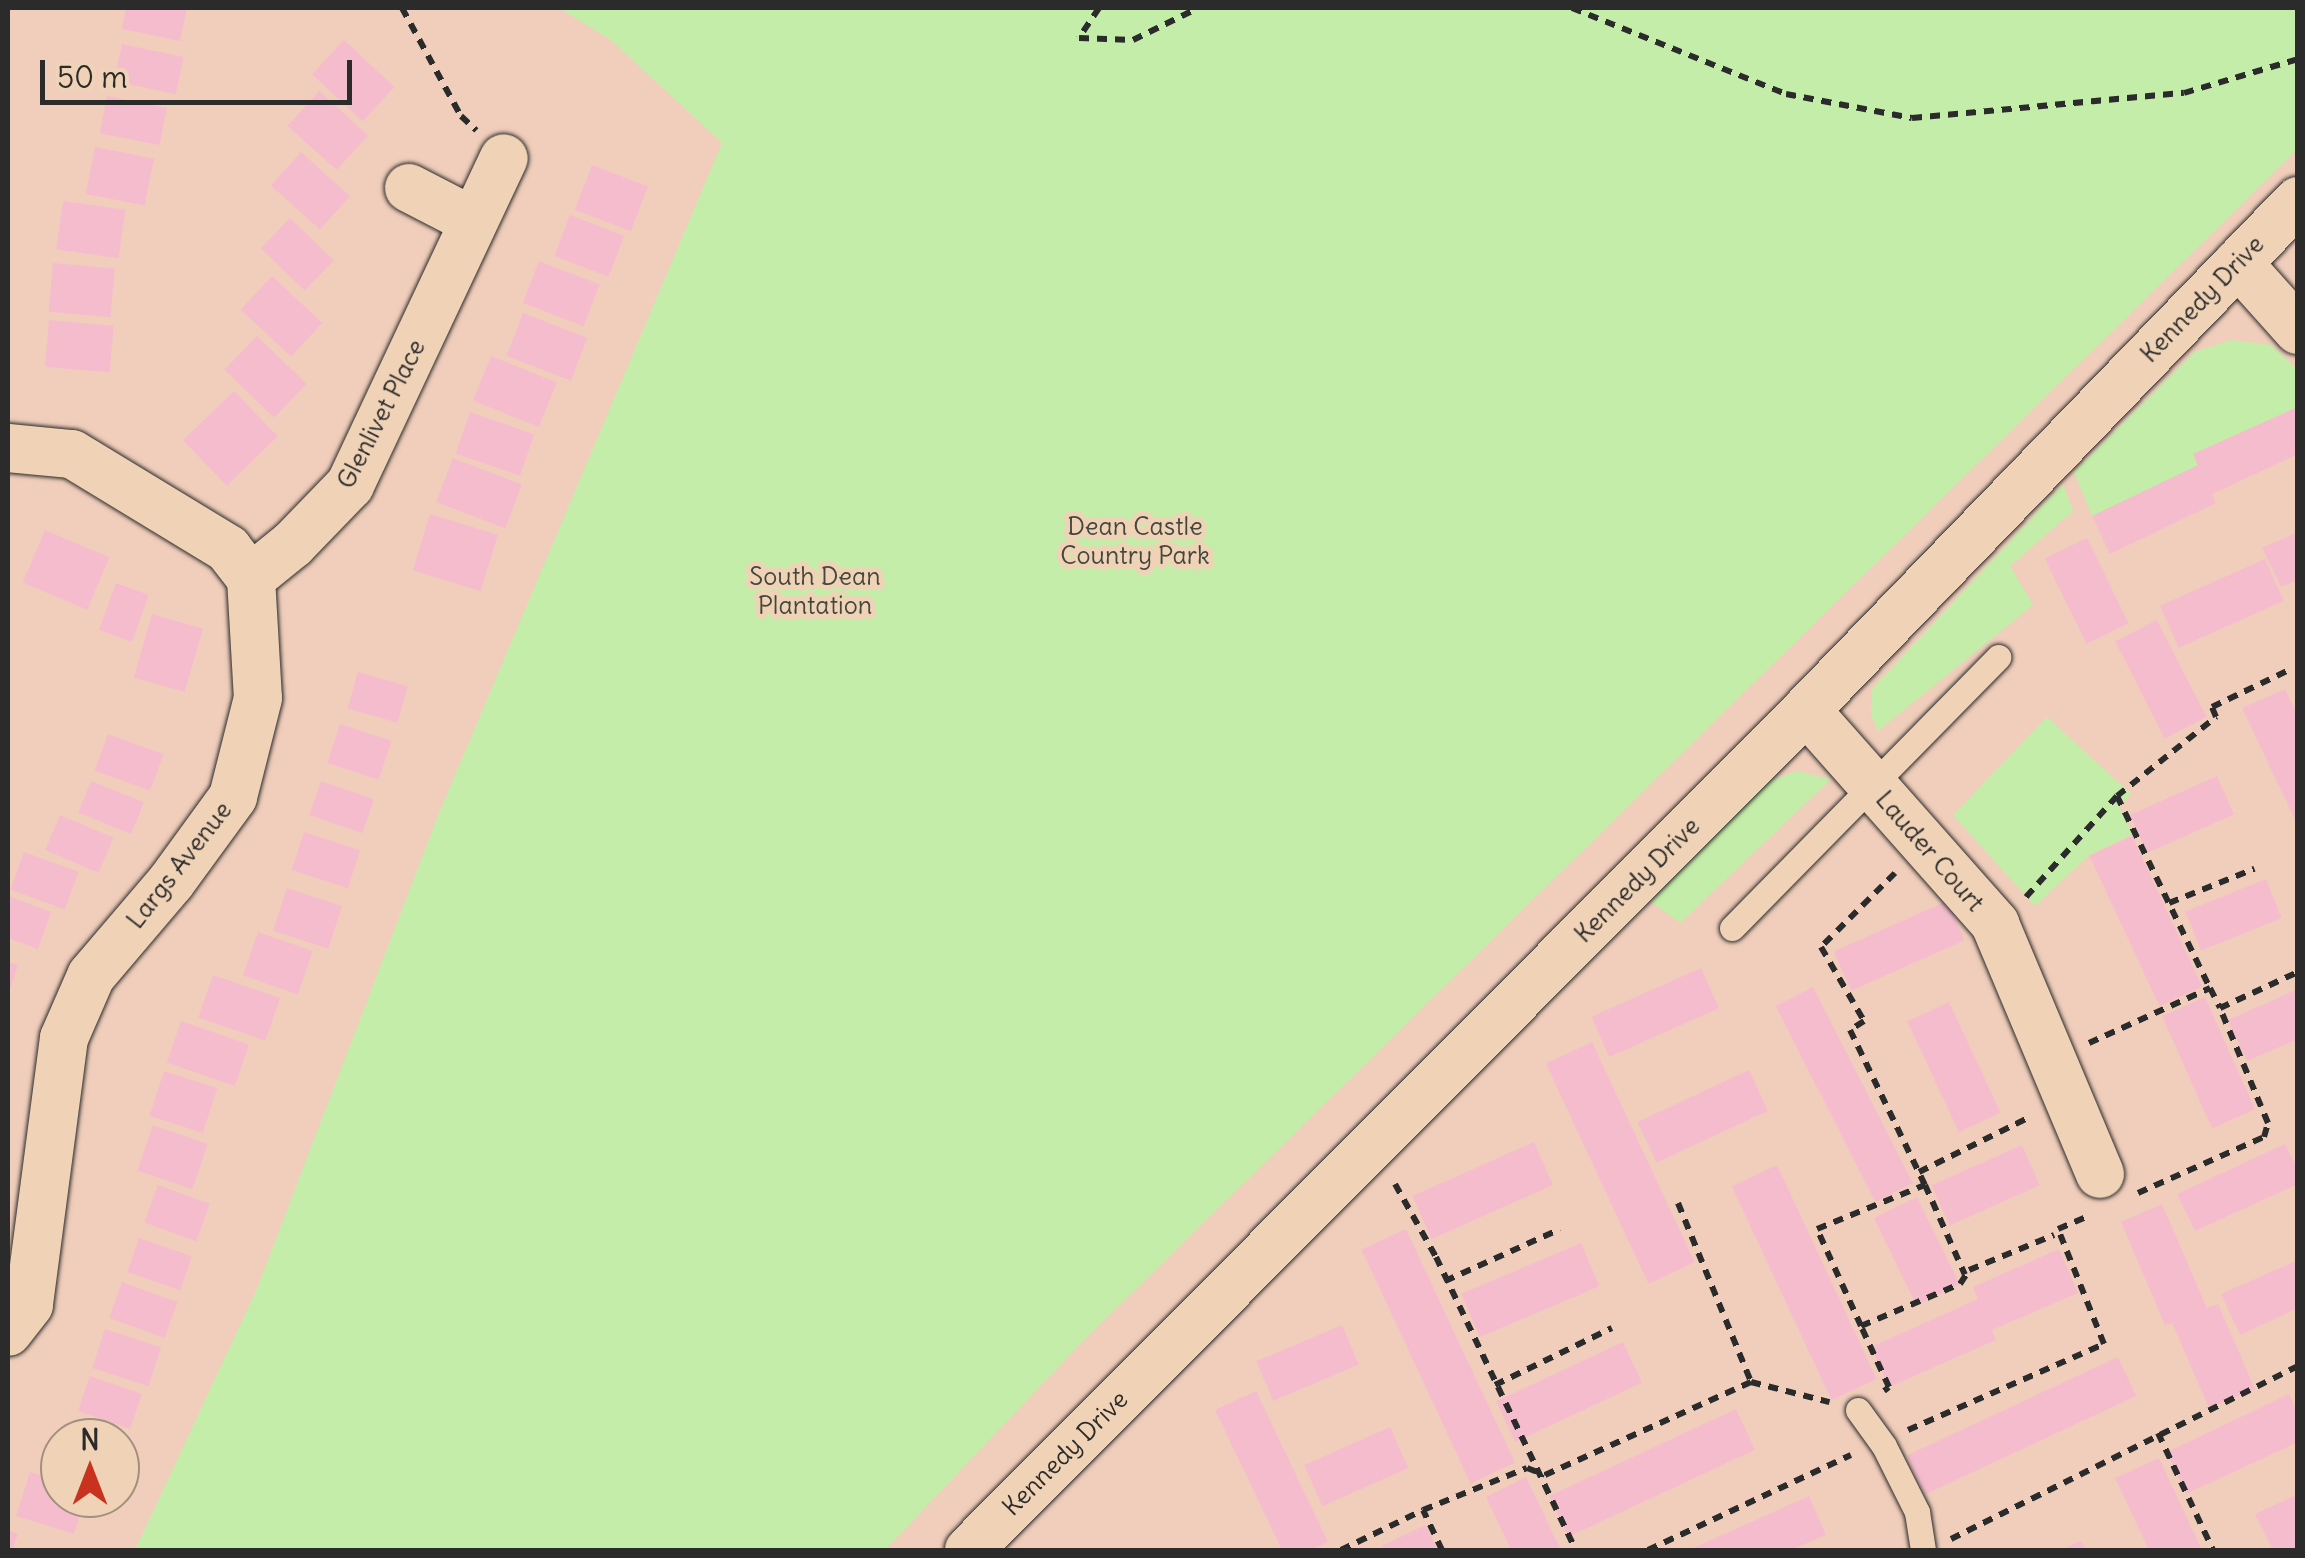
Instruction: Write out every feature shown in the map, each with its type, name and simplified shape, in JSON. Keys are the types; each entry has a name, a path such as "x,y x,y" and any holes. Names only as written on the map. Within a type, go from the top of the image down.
{"street":[{"name":"Glenlivet Place","path":"250,578 293,544 350,485 388,413 472,221 504,158"},
{"path":"410,188 472,221"},
{"name":"Kennedy Drive","path":"969,1550 1806,710 2298,201"},
{"path":"2238,263 2298,330"},
{"path":"18,447 72,454 228,549 250,578"},
{"name":"Largs Avenue","path":"8,1332 29,1305 64,1038 91,976 170,882 233,796 258,698 250,578"},
{"name":"Lauder Court","path":"1806,710 1995,924 2111,1193"}],"lane":[{"path":"1732,928 1874,788 1998,657"},
{"path":"1858,1410 1881,1442 1933,1546"}],"path":[{"path":"402,8 461,116 504,158"},
{"path":"1099,8 1080,38 1133,40 1198,8"},
{"path":"1572,8 1786,94 1912,118 2184,94 2298,58"},
{"path":"1995,924 2042,884 2117,796 2216,717 2212,707 2289,670"},
{"path":"1648,1550 2104,1344 2058,1229 2111,1193 2264,1136 2268,1123 2220,1008 2117,796"},
{"path":"1924,844 1821,947 1864,1021 1850,1030 1965,1275"},
{"path":"2169,903 2254,869"},
{"path":"2220,1008 2298,972"},
{"path":"1918,1172 2210,988"},
{"path":"1360,1158 1395,1185 1436,1257 1576,1550"},
{"path":"1341,1550 1423,1510 1527,1468 1545,1474 1752,1382 1858,1410 1889,1388 1817,1229 1924,1185"},
{"path":"1678,1203 1752,1382"},
{"path":"1444,1282 1560,1228"},
{"path":"1862,1326 1960,1284 1969,1270 2054,1235"},
{"path":"1495,1385 1612,1328"},
{"path":"1933,1546 2298,1366"},
{"path":"2158,1433 2212,1550"},
{"path":"1423,1510 1442,1550"}],"green space":[{"name":"Dean Castle Country Park","path":"559,8 2297,8 2297,150 1083,1341 885,1550 135,1550 256,1291 439,813 722,143 611,40"},
{"path":"2231,340 2271,345 2297,369 2297,407 2193,454 2198,466 2092,516 2074,472 2194,352"},
{"path":"2063,484 2073,511 2010,566 2033,605 1878,731 1871,715 1872,689"},
{"path":"2047,717 2131,794 2119,807 2133,834 2089,855 2035,906 1953,815"},
{"path":"1797,771 1831,779 1680,923 1651,902 1766,782"}],"building":[{"path":"126,8 187,8 180,41 122,29"},
{"path":"344,40 394,87 362,121 312,74"},
{"path":"122,44 184,57 176,94 114,81"},
{"path":"319,91 368,135 337,170 288,126"},
{"path":"107,96 167,108 160,145 100,133"},
{"path":"95,147 154,158 145,206 86,194"},
{"path":"301,152 350,196 320,230 271,185"},
{"path":"592,165 648,187 631,231 575,210"},
{"path":"63,201 125,210 119,258 56,250"},
{"path":"570,215 624,236 608,277 554,256"},
{"path":"290,218 334,260 305,291 261,248"},
{"path":"539,261 600,284 584,326 523,303"},
{"path":"53,263 115,268 110,317 49,312"},
{"path":"272,276 322,323 291,357 241,310"},
{"path":"523,313 587,338 571,381 507,356"},
{"path":"49,320 114,326 110,372 45,367"},
{"path":"257,336 307,384 274,418 224,370"},
{"path":"491,356 557,383 539,427 473,401"},
{"path":"234,391 278,436 227,486 183,440"},
{"path":"2298,407 2298,454 2212,494 2216,503 2110,554 2092,516 2198,465 2193,454"},
{"path":"470,412 534,434 520,476 456,454"},
{"path":"453,458 522,485 505,528 436,502"},
{"path":"430,514 498,535 481,591 413,570"},
{"path":"45,530 109,557 87,610 23,582"},
{"path":"2298,532 2298,580 2281,587 2262,548"},
{"path":"2087,538 2129,623 2086,644 2045,559"},
{"path":"2265,559 2284,601 2179,648 2160,606"},
{"path":"116,583 149,595 132,642 99,630"},
{"path":"152,614 203,629 185,692 134,677"},
{"path":"2157,620 2206,717 2165,738 2115,641"},
{"path":"358,672 408,686 398,723 348,709"},
{"path":"2285,689 2298,716 2298,826 2242,708"},
{"path":"340,724 391,741 379,780 327,763"},
{"path":"108,734 163,754 150,791 95,771"},
{"path":"2217,776 2234,814 2147,853 2130,815"},
{"path":"91,781 144,802 131,834 78,813"},
{"path":"321,781 374,799 362,833 309,815"},
{"path":"60,815 113,838 99,873 45,850"},
{"path":"304,832 360,850 348,888 292,870"},
{"path":"2132,836 2202,986 2160,1006 2089,856"},
{"path":"24,852 79,872 65,909 10,890"},
{"path":"2266,879 2282,918 2201,951 2185,912"},
{"path":"287,888 342,906 328,949 273,931"},
{"path":"8,896 51,912 38,949 8,938"},
{"path":"1947,901 1964,940 1851,991 1834,951"},
{"path":"258,932 313,951 298,994 243,975"},
{"path":"8,962 18,965 8,996"},
{"path":"1701,968 1719,1008 1609,1057 1591,1017"},
{"path":"213,975 280,998 265,1041 198,1018"},
{"path":"1813,987 1913,1183 1875,1202 1776,1006"},
{"path":"2298,989 2298,1039 2247,1061 2228,1020"},
{"path":"2205,997 2255,1109 2212,1128 2162,1016"},
{"path":"1949,1002 2001,1113 1959,1132 1907,1021"},
{"path":"181,1021 249,1044 235,1086 167,1063"},
{"path":"1592,1042 1695,1262 1648,1284 1546,1064"},
{"path":"1749,1070 1768,1111 1657,1163 1638,1122"},
{"path":"164,1071 217,1088 203,1133 149,1116"},
{"path":"153,1125 208,1144 192,1189 137,1170"},
{"path":"1534,1142 1553,1185 1432,1239 1412,1196"},
{"path":"2285,1144 2298,1169 2298,1184 2195,1231 2177,1194"},
{"path":"2022,1145 2040,1185 1949,1225 1932,1185"},
{"path":"1777,1165 1877,1379 1831,1400 1732,1186"},
{"path":"158,1185 210,1204 196,1241 144,1223"},
{"path":"1917,1197 1960,1284 1916,1305 1874,1218"},
{"path":"2162,1204 2207,1308 2218,1304 2255,1389 2209,1408 2172,1323 2165,1325 2121,1222"},
{"path":"1406,1229 1515,1463 1471,1484 1362,1250"},
{"path":"139,1238 192,1256 180,1290 127,1272"},
{"path":"1581,1243 1599,1286 1480,1337 1461,1294"},
{"path":"2059,1249 2078,1293 1992,1330 1996,1340 1889,1387 1871,1347 1978,1299 1973,1287"},
{"path":"2298,1260 2298,1308 2240,1335 2221,1294"},
{"path":"122,1282 177,1302 164,1338 109,1318"},
{"path":"1342,1325 1359,1365 1273,1401 1256,1361"},
{"path":"105,1329 161,1347 148,1386 92,1368"},
{"path":"1623,1342 1642,1383 1515,1442 1496,1401"},
{"path":"2118,1357 2136,1396 1925,1494 1907,1455"},
{"path":"90,1376 142,1394 134,1418 98,1418 78,1411"},
{"path":"1256,1391 1328,1542 1310,1550 1282,1550 1215,1410"},
{"path":"2289,1394 2298,1414 2298,1442 2186,1494 2167,1452"},
{"path":"1736,1409 1755,1450 1568,1537 1549,1496"},
{"path":"1390,1427 1408,1468 1322,1506 1304,1465"},
{"path":"2159,1458 2202,1550 2149,1550 2115,1478"},
{"path":"30,1472 40,1475 40,1518 79,1518 74,1534 16,1516"},
{"path":"1526,1477 1561,1550 1511,1550 1486,1497"},
{"path":"2298,1494 2298,1550 2273,1550 2255,1514"},
{"path":"1809,1496 1826,1535 1791,1550 1689,1550"},
{"path":"1425,1525 1438,1550 1384,1550 1382,1546"},
{"path":"8,1530 18,1534 12,1550 8,1550"},
{"path":"2081,1541 2086,1550 2060,1550"}],"park label":[{"name":"South Dean Plantation","path":"815,592"}]}
